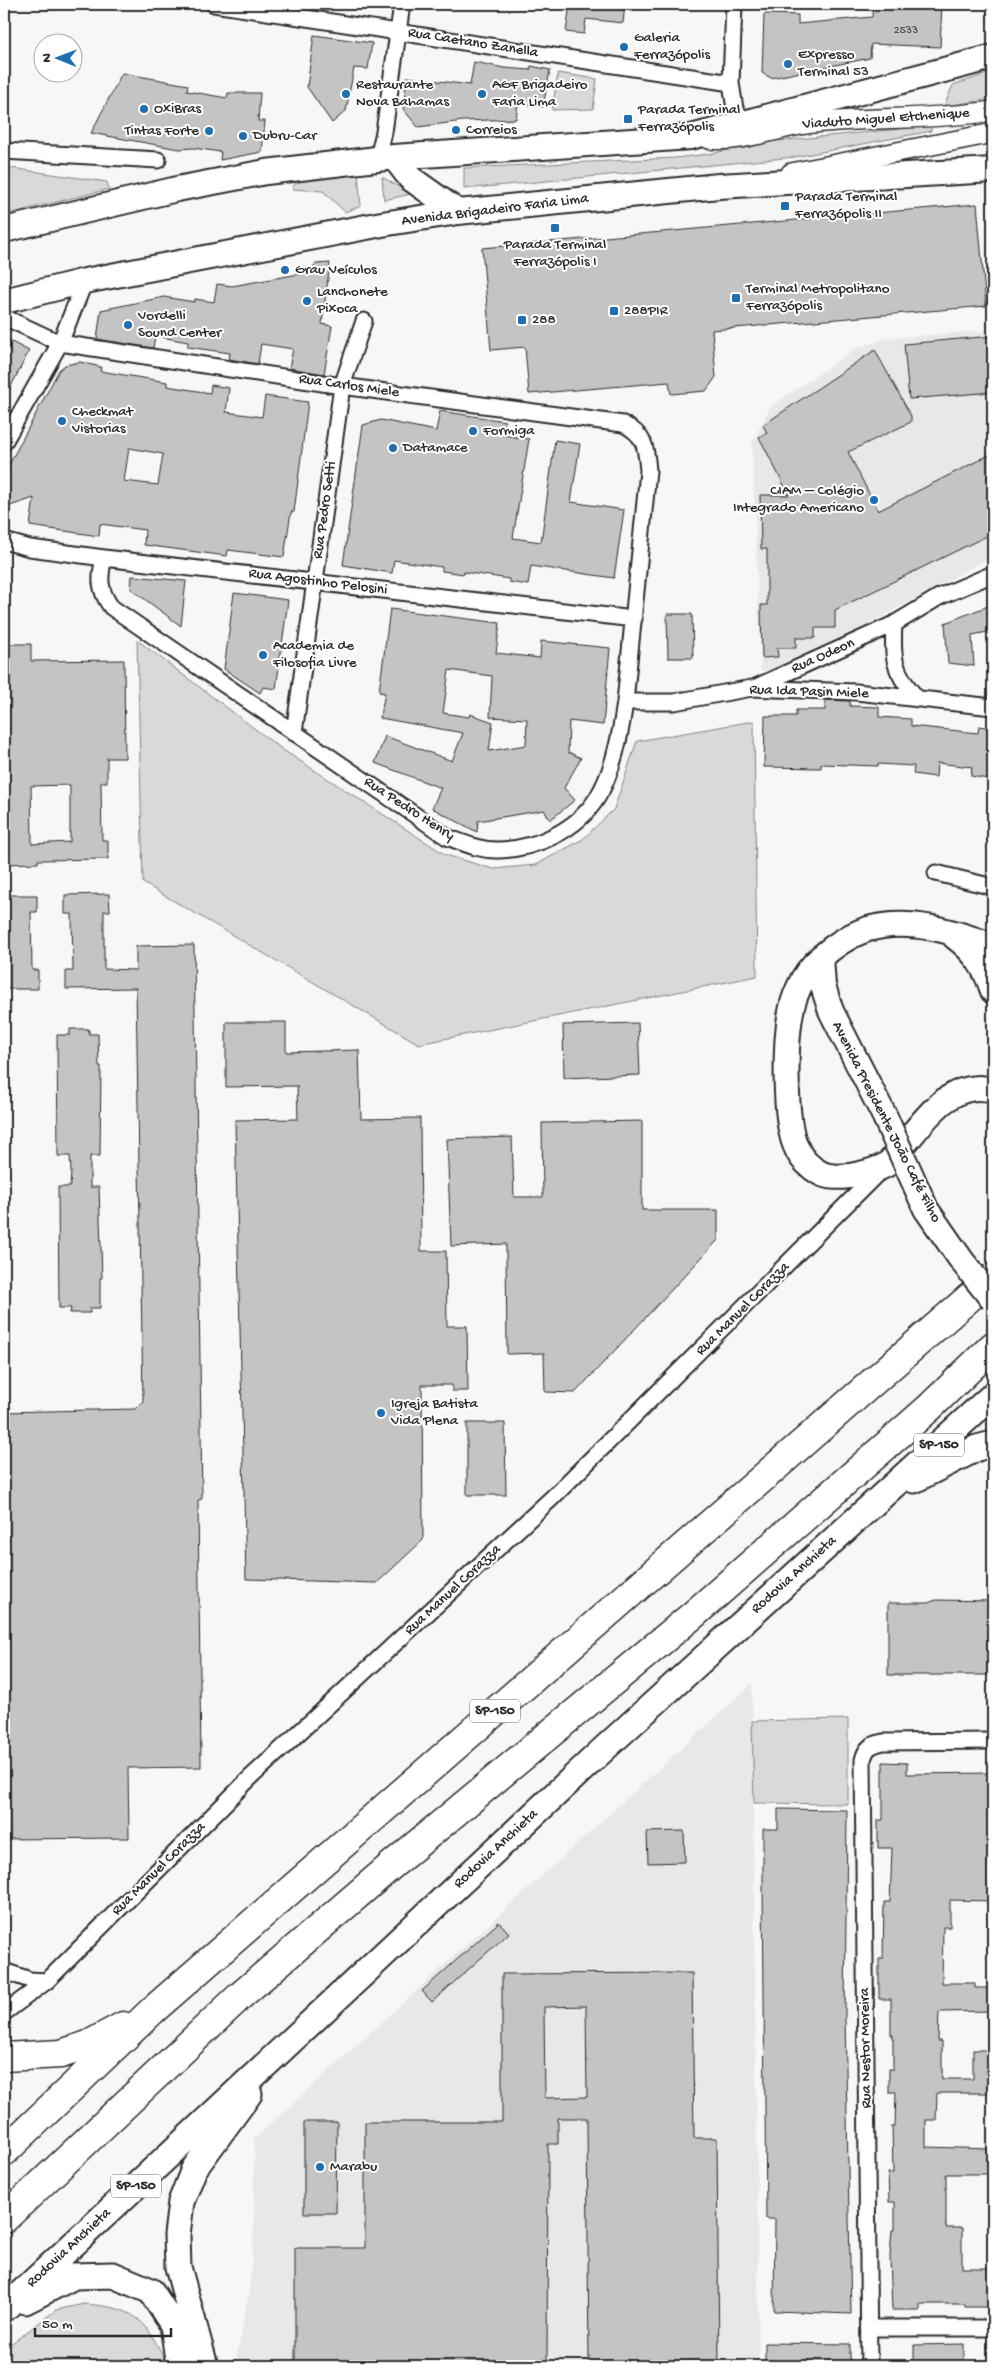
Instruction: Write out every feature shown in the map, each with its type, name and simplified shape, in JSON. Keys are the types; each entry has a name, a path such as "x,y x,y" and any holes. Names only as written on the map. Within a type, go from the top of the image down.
{"highway":[{"name":"SP-150","path":"4,2152 153,2010 993,1276"},
{"name":"SP-150","path":"4,2219 239,1997 400,1858 693,1615 929,1408 993,1346"},
{"name":"Rodovia Anchieta","path":"4,2309 613,1740 993,1395"},
{"path":"885,1494 976,1448 993,1444"},
{"path":"4,2057 61,2054 88,2045 153,2010"},
{"path":"205,2366 178,2267 177,2235 181,2202 194,2169 237,2113 269,2062"},
{"path":"4,2314 45,2290 74,2276 113,2275 151,2291 173,2325 180,2366"}],"main road":[{"path":"4,230 202,184 266,172 386,157 691,137 746,124 993,57"},
{"path":"386,157 410,178 458,212"},
{"name":"Avenida Brigadeiro Faria Lima","path":"4,301 85,281 382,224 458,212 719,186 993,170"},
{"path":"993,946 946,930 902,926 868,929 846,940 821,957 803,978 792,1007 788,1051 789,1121 796,1149 807,1164 821,1174 838,1177 862,1174 887,1165 939,1103 960,1092 976,1088 993,1090"},
{"path":"946,930 970,948 982,964 993,991"},
{"name":"Avenida Presidente João Café Filho","path":"821,957 824,986 831,1011 885,1117 926,1209 962,1261 993,1300"}],"street":[{"name":"Rua Caetano Zanella","path":"214,4 731,83"},
{"path":"386,157 384,132 402,4"},
{"path":"734,4 731,83 735,109 746,124"},
{"name":"Viaduto Miguel Etchenique","path":"691,137 728,139 815,122 967,115 993,111"},
{"name":"Viaduto Miguel Etchenique","path":"719,186 906,152 993,133"},
{"path":"4,151 158,160"},
{"path":"4,442 60,343 85,281"},
{"name":"Rua Carlos Miele","path":"4,316 60,343 342,386 623,424 637,430"},
{"name":"Rua Pedro Setti","path":"294,732 342,386 364,321"},
{"name":"Rua Pedro Henry","path":"104,558 99,577 102,594 111,607 447,837 473,846 498,850 526,846 552,836 578,822 598,798 610,768 621,728 634,619 648,471 646,448 637,430"},
{"name":"Rua Agostinho Pelosini","path":"4,541 30,548 104,558 634,619"},
{"name":"Rua Odeon","path":"752,688 894,624 940,597 993,574"},
{"path":"894,624 893,652 896,668 904,683 916,697"},
{"name":"Rua Ida Pasin Miele","path":"625,702 674,702 752,688 856,692 916,697 993,707"},
{"path":"936,873 993,887"},
{"name":"Rua Manuel Corazza","path":"4,2013 47,1981 250,1778 553,1497 887,1165"},
{"name":"Rua Nestor Moreira","path":"869,2366 863,1760 865,1751 872,1744 883,1742 993,1741"},
{"path":"4,1971 30,1980 47,1981"},
{"path":"868,2328 993,2328"}],"shaded area":[{"path":"993,72 993,99 944,106 953,85"},
{"path":"558,73 597,79 593,109 552,110"},
{"path":"931,126 931,131 795,157 464,189 464,168 675,158 709,154 767,142"},
{"path":"4,167 107,182 109,189 4,215"},
{"path":"358,174 361,206 345,212 323,191 292,189 296,182"},
{"path":"382,177 411,194 384,200"},
{"name":"CIAM – Colégio Integrado Americano","path":"993,330 993,556 790,667 761,671 752,443 771,406 858,347 888,338"},
{"path":"137,640 283,750 446,855 493,869 536,865 583,839 614,809 637,741 754,721 757,976 419,1044 143,883"},
{"path":"752,1684 759,2366 235,2366 249,2291 254,2234 254,2139"},
{"path":"848,1719 848,1804 754,1803 752,1721"},
{"path":"84,2304 118,2309 136,2317 151,2333 162,2355 165,2366 4,2366 4,2349 56,2310"}],"building":[{"path":"570,4 625,4 623,23 586,19 584,34 566,32"},
{"path":"873,4 942,4 940,47 871,44 870,58 771,78 762,73 764,14 798,15 798,24 872,17"},
{"path":"314,35 372,43 368,69 354,68 346,111 332,123 307,87"},
{"path":"474,62 504,68 530,70 531,66 550,70 543,107 518,103 516,119 463,121 418,127 403,109 407,77 470,85"},
{"path":"122,73 188,85 187,91 227,98 228,93 260,93 258,121 265,121 262,152 220,160 221,152 193,148 179,149 91,133"},
{"name":"Terminal Metropolitano Ferrazópolis","path":"977,204 986,306 712,330 716,377 706,391 671,394 669,382 529,394 525,347 491,350 482,248"},
{"path":"330,263 322,324 332,326 324,374 289,368 293,349 261,344 258,364 229,359 230,353 188,347 188,342 155,336 153,348 97,339 101,310 164,297 194,302 195,299 214,302 217,284 232,286 305,273 316,264"},
{"path":"993,336 993,392 909,399 904,344"},
{"path":"4,338 29,351 4,400"},
{"path":"875,350 911,416 911,422 848,452 878,511 993,453 993,533 835,610 835,628 815,628 815,638 796,638 796,648 777,648 778,657 762,658 761,605 767,605 767,549 761,549 760,495 789,495 759,437 767,433 763,425"},
{"path":"80,362 101,367 100,371 167,382 167,386 210,393 211,385 229,388 226,412 262,417 265,396 308,402 294,512 291,512 284,557 228,550 227,556 144,545 145,530 100,524 99,536 30,526 34,498 4,508 4,474 59,370 65,365","holes":["129,448 163,454 158,485 124,481"]},
{"path":"440,411 505,421 502,435 529,439 513,538 541,542 555,440 580,444 571,502 624,510 614,578 531,566 528,585 509,582 509,579 464,572 464,574 442,571 442,567 394,560 392,573 343,565 363,425 381,420 436,431"},
{"path":"132,576 186,581 181,626 131,589"},
{"path":"234,593 288,600 276,689 263,687 260,693 224,669"},
{"path":"993,604 993,631 972,635 974,666 948,663 945,623"},
{"path":"390,609 500,623 496,653 540,658 541,641 610,648 603,725 569,721 568,752 581,758 564,788 575,800 550,820 544,810 478,821 477,832 432,808 441,788 375,763 385,736 452,761 463,733 380,718 385,693 379,692","holes":["449,670 492,676 490,717 527,719 526,745 489,751 493,722 470,714 469,717 443,713"]},
{"path":"667,614 692,614 693,658 668,658"},
{"path":"4,644 31,644 31,661 124,660 125,758 107,758 107,782 101,782 102,840 108,840 108,859 38,860 38,863 4,864","holes":["70,785 70,842 32,844 31,786"]},
{"path":"825,700 850,701 850,706 879,707 879,717 911,719 911,726 978,733 979,726 993,728 993,780 971,776 972,767 937,763 936,777 913,774 914,766 821,764 821,768 764,767 765,716 796,716 796,710 825,710"},
{"path":"109,894 110,911 104,911 104,969 136,970 136,946 194,945 202,1499 198,1500 201,1767 128,1768 129,1838 4,1839 4,1412 135,1409 143,1401 136,988 66,989 66,971 73,971 72,914 65,914 65,895"},
{"path":"4,895 37,895 37,912 31,912 32,970 38,970 38,989 4,989"},
{"path":"226,1022 286,1022 286,1052 359,1050 361,1119 420,1118 421,1251 446,1251 447,1326 467,1326 468,1391 452,1391 452,1385 422,1385 423,1540 377,1583 246,1579 235,1120 298,1119 297,1086 226,1087"},
{"path":"638,1023 640,1075 564,1078 563,1025"},
{"path":"70,1029 89,1029 89,1034 98,1034 99,1066 101,1066 100,1156 90,1156 90,1187 99,1187 102,1278 100,1278 100,1308 90,1308 90,1313 70,1313 71,1308 59,1308 58,1187 70,1187 71,1171 70,1156 58,1156 57,1035 70,1035"},
{"path":"642,1121 642,1210 718,1210 718,1240 575,1393 545,1392 544,1353 507,1354 506,1244 451,1246 447,1139 512,1137 514,1197 543,1197 542,1123"},
{"path":"467,1423 505,1423 506,1495 467,1495"},
{"path":"936,1600 993,1601 993,1675 888,1675 888,1603 928,1603"},
{"path":"883,1762 907,1763 907,1774 993,1773 993,1901 950,1900 950,1927 943,1927 942,1983 975,1983 975,1988 993,1988 993,2011 939,2012 938,2041 942,2041 942,2079 973,2079 973,2050 993,2050 993,2093 937,2093 936,2120 926,2120 926,2147 993,2149 993,2174 946,2174 946,2228 962,2228 962,2268 991,2268 993,2307 965,2307 965,2304 920,2304 920,2310 892,2310 890,2256 892,2230 895,2230 895,2202 889,2202 888,2173 893,2173 892,2126 895,2126 896,2092 889,2092 889,2069 893,2069 891,1999 879,1999 879,1959 883,1959 884,1902 890,1902 892,1848 878,1848 878,1820 883,1820"},
{"path":"778,1809 847,1810 845,2017 851,2314 774,2311 775,2219 766,2219 763,1829 778,1829"},
{"path":"684,1831 685,1862 648,1863 647,1832"},
{"path":"499,1922 509,1933 432,2002 422,1991"},
{"path":"692,1973 694,2138 717,2138 719,2366 589,2366 587,2118 558,2118 558,2144 548,2144 547,2366 295,2366 295,2248 365,2248 365,2122 502,2122 502,1974","holes":["586,2006 587,2097 545,2098 544,2007"]},
{"name":"Marabu","path":"304,2122 337,2122 336,2213 304,2213"},
{"path":"765,2343 850,2344 850,2363 839,2363 839,2366 789,2366 789,2362 765,2362"},
{"path":"964,2344 964,2366 914,2366 914,2345"}],"place":[{"name":"Galeria Ferrazópolis","path":"624,47"},
{"name":"Expresso Terminal 53","path":"788,64"},
{"name":"Restaurante Nova Bahamas","path":"346,94"},
{"name":"AGF Brigadeiro Faria Lima","path":"482,94"},
{"name":"OxiBras","path":"144,109"},
{"name":"Parada Terminal Ferrazópolis","path":"628,119"},
{"name":"Correios","path":"456,130"},
{"name":"Tintas Forte","path":"209,131"},
{"name":"Dubru-Car","path":"243,136"},
{"name":"Parada Terminal Ferrazópolis II","path":"785,206"},
{"name":"Parada Terminal Ferrazópolis I","path":"555,228"},
{"name":"Grau Veículos","path":"285,270"},
{"name":"Terminal Metropolitano Ferrazópolis","path":"736,298"},
{"name":"Lanchonete Pixoca","path":"307,301"},
{"name":"288PIR","path":"614,311"},
{"name":"288","path":"522,320"},
{"name":"Vordelli Sound Center","path":"128,325"},
{"name":"Checkmat Vistorias","path":"62,421"},
{"name":"Formiga","path":"473,431"},
{"name":"Datamace","path":"393,448"},
{"name":"CIAM – Colégio Integrado Americano","path":"874,500"},
{"name":"Academia de Filosofia Livre","path":"263,655"},
{"name":"Igreja Batista Vida Plena","path":"381,1413"},
{"name":"Marabu","path":"320,2167"}]}
